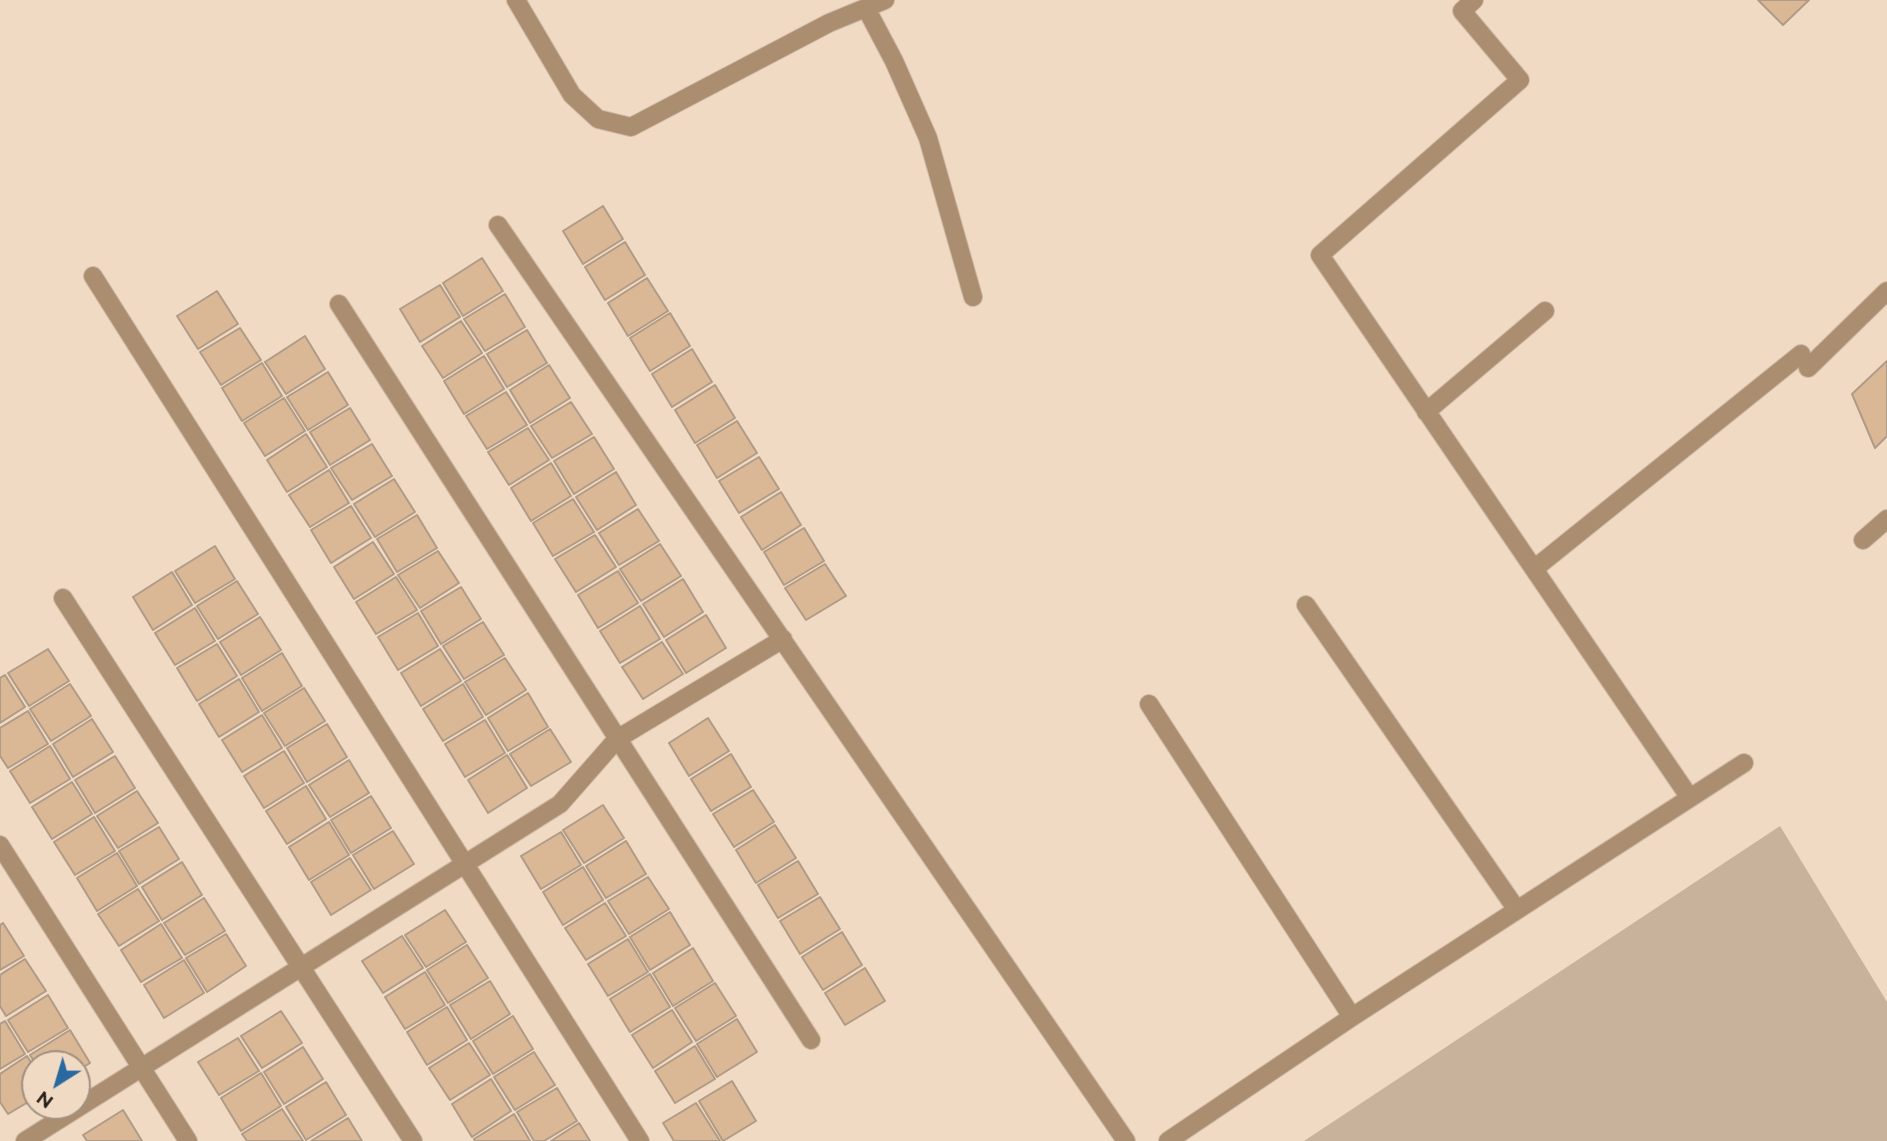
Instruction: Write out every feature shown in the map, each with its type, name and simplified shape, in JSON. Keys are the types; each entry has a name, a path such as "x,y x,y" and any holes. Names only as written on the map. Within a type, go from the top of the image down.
{"street":[{"path":"516,0 572,95 598,120 631,127 830,23 884,0"},
{"path":"1474,0 1462,11 1520,80 1320,255 1690,798"},
{"path":"866,8 894,61 928,138 973,298"},
{"path":"498,225 1126,1141"},
{"path":"93,276 640,1141"},
{"path":"1534,569 1805,361 1887,291"},
{"path":"339,304 811,1040"},
{"path":"1426,412 1545,311"},
{"path":"1863,540 1887,519"},
{"path":"63,597 413,1141"},
{"path":"1306,605 1517,910"},
{"path":"25,1141 560,804 618,738 782,639"},
{"path":"1149,704 1352,1017"},
{"path":"1168,1141 1352,1017 1744,763"},
{"path":"0,845 188,1141"}],"shaded area":[{"path":"1780,826 1887,1002 1887,1141 1304,1141"}],"building":[{"path":"1758,0 1809,0 1783,25"},
{"path":"603,206 623,239 583,264 563,231"},
{"path":"625,242 645,275 605,300 585,267"},
{"path":"482,258 503,291 463,316 443,283"},
{"path":"647,278 668,311 628,336 608,303"},
{"path":"440,285 460,317 420,342 400,309"},
{"path":"217,291 238,324 198,349 177,316"},
{"path":"505,294 525,327 485,351 464,319"},
{"path":"670,313 690,346 650,371 630,338"},
{"path":"461,321 482,353 443,378 422,346"},
{"path":"240,328 261,360 221,385 200,352"},
{"path":"527,330 547,363 507,387 487,354"},
{"path":"305,336 325,369 286,394 265,362"},
{"path":"692,349 712,382 672,407 652,374"},
{"path":"484,356 504,389 464,414 444,381"},
{"path":"1887,361 1887,436 1875,448 1852,394"},
{"path":"262,363 282,396 242,421 222,388"},
{"path":"549,365 570,398 530,423 510,390"},
{"path":"328,372 348,405 308,430 287,397"},
{"path":"715,385 735,418 695,443 675,410"},
{"path":"506,392 527,425 487,449 466,416"},
{"path":"284,398 305,431 265,456 244,423"},
{"path":"571,402 592,434 552,458 531,426"},
{"path":"350,408 370,440 330,465 310,432"},
{"path":"737,421 757,453 717,478 697,445"},
{"path":"528,428 549,460 509,485 488,452"},
{"path":"306,434 327,467 287,492 267,460"},
{"path":"594,437 614,469 574,494 554,461"},
{"path":"372,444 392,476 352,500 331,468"},
{"path":"759,457 779,489 739,513 719,481"},
{"path":"551,463 571,496 531,521 511,488"},
{"path":"329,470 349,503 310,527 289,495"},
{"path":"616,472 636,505 597,530 576,497"},
{"path":"394,479 415,512 375,537 354,504"},
{"path":"781,492 801,525 762,550 741,517"},
{"path":"573,499 594,532 553,556 533,523"},
{"path":"351,506 371,538 331,563 311,530"},
{"path":"638,509 659,541 619,565 599,533"},
{"path":"417,515 437,548 397,572 377,539"},
{"path":"804,528 824,561 784,585 764,552"},
{"path":"595,535 616,567 576,592 555,559"},
{"path":"373,542 394,574 354,599 334,567"},
{"path":"660,544 681,576 641,601 620,569"},
{"path":"215,546 235,579 195,603 175,571"},
{"path":"438,551 459,583 420,608 398,575"},
{"path":"825,564 846,596 806,620 785,588"},
{"path":"618,571 638,603 598,628 578,595"},
{"path":"172,572 192,605 153,630 133,597"},
{"path":"396,577 417,610 376,634 356,602"},
{"path":"683,579 703,612 664,637 643,604"},
{"path":"237,581 258,614 218,639 197,606"},
{"path":"461,587 481,619 441,644 421,611"},
{"path":"640,606 660,639 620,663 600,631"},
{"path":"195,608 215,641 175,665 155,633"},
{"path":"418,613 438,646 398,670 378,637"},
{"path":"706,615 726,648 686,673 666,640"},
{"path":"260,617 281,650 241,675 220,642"},
{"path":"483,622 504,655 464,679 443,646"},
{"path":"662,642 683,674 643,699 622,667"},
{"path":"217,644 237,676 197,701 177,668"},
{"path":"48,649 69,681 29,706 8,673"},
{"path":"440,649 461,681 421,706 401,673"},
{"path":"282,653 302,686 262,711 242,678"},
{"path":"505,658 526,690 486,715 465,682"},
{"path":"5,675 25,707 0,723 0,678"},
{"path":"239,679 259,712 219,737 199,704"},
{"path":"70,684 91,716 51,741 30,709"},
{"path":"463,684 483,717 443,741 423,709"},
{"path":"304,688 325,721 285,746 264,713"},
{"path":"528,693 548,727 508,751 488,718"},
{"path":"28,711 48,744 8,768 0,756 0,728"},
{"path":"262,715 282,748 242,772 222,740"},
{"path":"708,718 729,751 689,776 669,743"},
{"path":"92,719 113,752 73,777 53,744"},
{"path":"485,720 505,753 465,777 445,744"},
{"path":"327,724 347,757 307,782 287,748"},
{"path":"550,729 571,762 531,786 510,754"},
{"path":"50,746 70,779 30,803 10,771"},
{"path":"284,751 304,783 264,808 244,776"},
{"path":"731,754 751,787 711,811 691,779"},
{"path":"507,755 527,788 488,813 468,780"},
{"path":"115,756 135,788 95,813 75,780"},
{"path":"349,760 369,793 330,817 309,785"},
{"path":"72,782 92,814 52,839 32,807"},
{"path":"306,786 326,819 287,844 266,811"},
{"path":"753,790 774,822 734,847 713,814"},
{"path":"137,791 158,823 118,848 97,816"},
{"path":"371,796 391,828 351,853 331,820"},
{"path":"603,805 624,838 584,863 563,830"},
{"path":"94,817 115,851 75,875 54,842"},
{"path":"329,822 349,855 309,880 289,847"},
{"path":"775,825 796,858 756,883 736,850"},
{"path":"159,827 179,859 139,884 119,851"},
{"path":"393,831 414,864 374,889 353,855"},
{"path":"561,832 581,865 541,889 521,856"},
{"path":"626,841 646,874 606,898 586,866"},
{"path":"117,853 137,886 97,911 77,878"},
{"path":"350,858 371,890 331,915 311,882"},
{"path":"798,861 818,894 778,918 758,885"},
{"path":"182,862 202,895 162,920 142,887"},
{"path":"583,867 603,900 563,925 543,892"},
{"path":"648,877 669,909 629,934 608,901"},
{"path":"138,889 159,921 119,946 98,914"},
{"path":"820,897 840,929 800,954 780,921"},
{"path":"204,898 225,931 185,955 164,923"},
{"path":"605,903 626,936 586,960 565,928"},
{"path":"445,910 466,942 426,967 405,935"},
{"path":"670,912 690,945 650,970 630,937"},
{"path":"3,923 24,956 0,970 0,925"},
{"path":"161,924 182,958 141,982 121,950"},
{"path":"842,932 862,965 823,990 802,957"},
{"path":"226,934 246,966 207,992 186,958"},
{"path":"402,936 423,968 383,993 362,961"},
{"path":"628,939 648,972 608,996 588,964"},
{"path":"467,945 488,978 448,1003 427,970"},
{"path":"693,948 713,981 673,1006 653,973"},
{"path":"25,959 46,991 6,1016 0,1006 0,975"},
{"path":"184,960 204,993 164,1018 144,985"},
{"path":"865,968 885,1001 845,1025 825,993"},
{"path":"425,972 445,1005 405,1029 385,997"},
{"path":"650,974 670,1007 630,1032 610,999"},
{"path":"490,981 510,1014 471,1039 450,1005"},
{"path":"715,983 736,1016 696,1041 675,1008"},
{"path":"48,995 68,1028 31,1050 27,1050 8,1020"},
{"path":"447,1007 467,1040 427,1065 407,1032"},
{"path":"672,1010 692,1042 653,1068 632,1035"},
{"path":"281,1011 302,1043 262,1068 241,1036"},
{"path":"513,1016 533,1049 493,1074 473,1041"},
{"path":"737,1019 757,1052 717,1077 697,1044"},
{"path":"5,1021 23,1050 21,1056 0,1069 0,1024"},
{"path":"70,1030 82,1050 38,1050"},
{"path":"238,1038 259,1071 219,1095 198,1062"},
{"path":"469,1043 490,1075 450,1100 429,1068"},
{"path":"695,1046 715,1079 675,1103 655,1071"},
{"path":"303,1047 323,1079 284,1104 264,1072"},
{"path":"534,1052 555,1085 515,1110 494,1077"},
{"path":"21,1060 21,1106 8,1114 0,1102 0,1074"},
{"path":"261,1073 281,1106 241,1131 221,1098"},
{"path":"491,1079 511,1111 472,1137 452,1104"},
{"path":"732,1081 756,1121 723,1141 699,1101"},
{"path":"326,1082 346,1115 306,1140 286,1107"},
{"path":"557,1088 577,1121 544,1141 534,1141 517,1112"},
{"path":"696,1103 720,1141 674,1141 663,1123"},
{"path":"282,1109 303,1141 247,1141 242,1134"},
{"path":"123,1110 142,1141 87,1141 83,1135"},
{"path":"514,1114 530,1141 475,1141 474,1139"},
{"path":"348,1118 362,1141 311,1141"},
{"path":"579,1123 590,1141 551,1141"}]}
